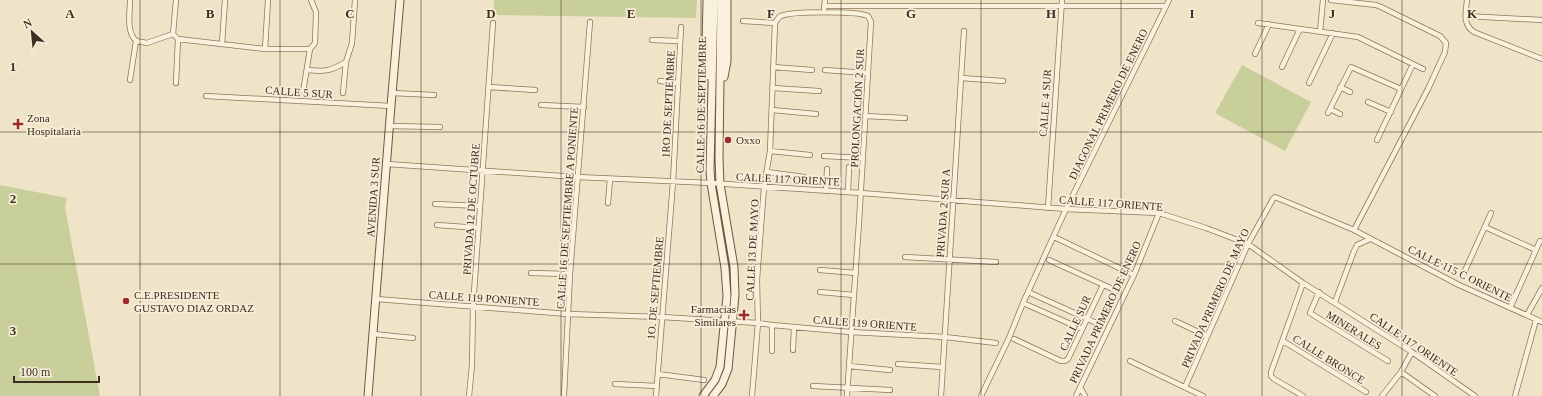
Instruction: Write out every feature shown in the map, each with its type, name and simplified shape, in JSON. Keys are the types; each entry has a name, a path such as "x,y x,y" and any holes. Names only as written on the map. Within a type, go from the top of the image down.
{"main road":[{"name":"AVENIDA 3 SUR","path":"368,396 400,0"},
{"path":"706,0 707,64 712,91"},
{"name":"CALLE 16 DE SEPTIEMBRE","path":"713,396 722,384 728,369 735,295 734,267 720,184 720,95 714,0"},
{"name":"CALLE 16 DE SEPTIEMBRE","path":"703,396 715,380 720,367 727,296 725,268 711,183 710,159 712,91 717,34 722,0"},
{"path":"720,95 727,61 727,0"}],"street":[{"path":"130,0 130,34 136,41 147,43 173,34"},
{"path":"173,34 176,0"},
{"path":"222,44 225,0"},
{"path":"265,49 268,0"},
{"path":"303,92 310,49 313,47 315,42 316,12 311,0"},
{"path":"343,93 346,62 352,43 355,0"},
{"path":"743,21 775,23 778,18 785,15 823,13 825,0"},
{"name":"CALLE 4 SUR","path":"1048,208 1062,0"},
{"name":"DIAGONAL PRIMERO DE ENERO","path":"980,396 1009,338 1023,303 1066,209 1169,0"},
{"path":"1320,32 1323,0"},
{"path":"1332,0 1382,7 1440,36 1446,43 1445,52 1428,89 1354,230"},
{"path":"1467,0 1466,23 1474,32 1542,59"},
{"path":"824,6 1166,6"},
{"name":"PROLONGACIÓN 2 SUR","path":"823,13 859,13 868,16 870,19 861,193 856,273 850,332 847,396"},
{"path":"1466,16 1542,20"},
{"name":"CALLE 16 DE SEPTIEMBRE A PONIENTE","path":"564,396 570,274 590,22"},
{"path":"1258,22 1358,37 1423,69"},
{"name":"PRIVADA 12 DE OCTUBRE","path":"469,396 472,365 473,307 493,23"},
{"name":"CALLE 13 DE MAYO","path":"752,396 758,323 757,280 764,187 770,151 775,23"},
{"path":"1254,54 1269,24"},
{"name":"1RO DE SEPTIEMBRE","path":"673,182 681,27"},
{"path":"1282,67 1300,29"},
{"name":"PRIVADA 2 SUR A","path":"941,396 964,31"},
{"path":"173,34 178,39 265,49 310,49"},
{"path":"1310,83 1333,34"},
{"path":"176,83 178,39"},
{"path":"652,40 680,41"},
{"path":"130,80 136,41"},
{"path":"307,70 321,72 328,71 346,62"},
{"path":"1377,140 1413,64"},
{"path":"774,67 812,70"},
{"path":"1340,114 1329,111 1351,67 1401,89"},
{"path":"825,70 867,73"},
{"path":"961,78 1003,81"},
{"path":"660,81 678,83"},
{"path":"489,87 535,90"},
{"path":"1340,87 1350,92"},
{"path":"773,88 819,90"},
{"path":"392,92 434,95"},
{"name":"CALLE 5 SUR","path":"206,96 391,106"},
{"path":"1368,102 1390,112"},
{"path":"541,105 584,107"},
{"path":"772,110 816,114"},
{"path":"865,116 905,118"},
{"path":"389,126 440,128"},
{"path":"770,151 810,155"},
{"path":"824,156 863,158"},
{"name":"CALLE 117 ORIENTE","path":"387,164 610,179 826,190 1048,208 1159,213 1206,228 1248,244 1303,282 1412,352 1475,396"},
{"path":"848,192 849,167"},
{"path":"826,190 827,169"},
{"path":"767,172 804,177"},
{"path":"608,203 610,179"},
{"name":"1O. DE SEPTIEMBRE","path":"656,396 673,182"},
{"name":"CALLE 115 C ORIENTE","path":"1276,197 1354,230 1459,285 1542,322"},
{"name":"PRIVADA PRIMERO DE MAYO","path":"1185,387 1248,244 1273,199 1276,197"},
{"path":"436,204 480,206"},
{"name":"PRIVADA PRIMERO DE ENERO","path":"1076,396 1134,275 1159,213"},
{"path":"1463,275 1491,213"},
{"path":"437,225 479,228"},
{"path":"1485,227 1536,250"},
{"path":"1054,237 1134,275"},
{"path":"1335,302 1354,251 1357,246 1370,238"},
{"path":"1510,308 1540,241"},
{"path":"905,257 996,262"},
{"path":"1049,260 1117,291"},
{"path":"820,270 856,273"},
{"path":"532,273 570,274"},
{"path":"1303,282 1271,372 1271,376 1274,379 1303,396"},
{"name":"CALLE SUR","path":"1014,338 1061,361 1065,361 1068,359 1103,285"},
{"path":"1527,315 1542,288"},
{"path":"820,292 854,295"},
{"path":"1028,292 1101,324"},
{"name":"MINERALES","path":"1319,292 1310,313 1388,361"},
{"name":"CALLE 119 PONIENTE","path":"376,299 568,314 662,317 733,322"},
{"path":"1023,303 1082,329"},
{"path":"1515,396 1536,320"},
{"path":"1175,321 1207,336"},
{"name":"CALLE 119 ORIENTE","path":"733,322 850,332 945,337 996,343"},
{"path":"772,325 772,351"},
{"path":"793,350 794,327"},
{"path":"373,334 413,338"},
{"name":"CALLE BRONCE","path":"1283,341 1366,392"},
{"path":"1382,396 1401,372 1412,352"},
{"path":"1130,361 1202,396"},
{"path":"898,364 942,367"},
{"path":"849,366 890,370"},
{"path":"1401,372 1435,396"},
{"path":"658,374 704,380"},
{"path":"615,384 657,386"},
{"path":"813,386 890,390"},
{"path":"1080,387 1085,396"}],"green space":[{"path":"494,0 697,0 696,18 493,15"},
{"path":"1242,65 1311,102 1285,151 1215,113"},
{"path":"0,185 67,198 65,207 100,396 0,396"}],"place":[{"name":"Zona Hospitalaria","path":"18,124"},
{"name":"Oxxo","path":"728,140"},
{"name":"C.E.PRESIDENTE GUSTAVO DIAZ ORDAZ","path":"126,301"},
{"name":"Farmacias Similares","path":"744,315"}]}
